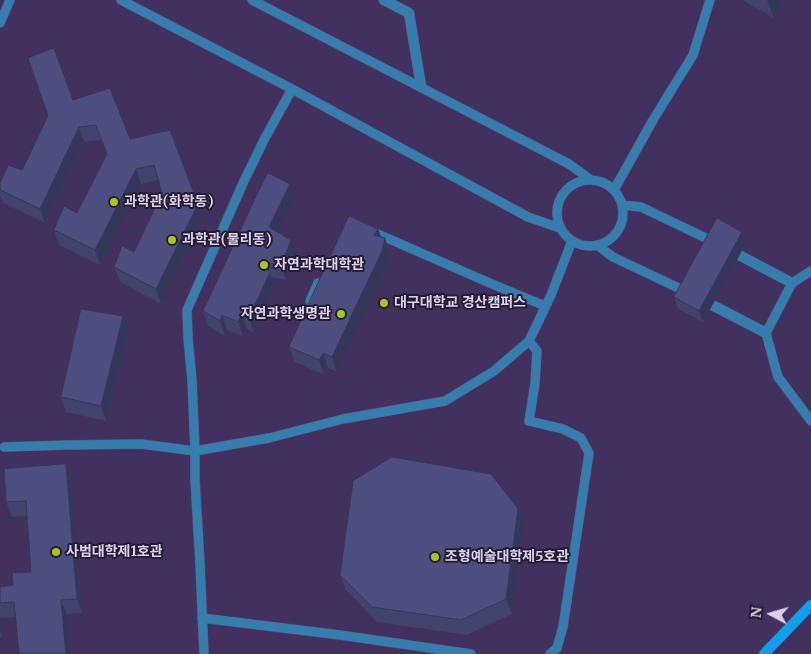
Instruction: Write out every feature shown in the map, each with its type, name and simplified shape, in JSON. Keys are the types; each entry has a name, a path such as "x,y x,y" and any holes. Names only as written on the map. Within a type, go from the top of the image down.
{"street":[{"path":"384,0 410,13 421,86"},
{"path":"740,255 792,283"},
{"path":"712,306 766,333"},
{"path":"764,654 811,604"}],"lane":[{"path":"0,23 10,0"},
{"path":"121,0 292,89 528,217 560,228"},
{"path":"252,0 570,164 591,180"},
{"path":"614,190 653,120 693,55 710,0"},
{"path":"204,654 194,480 195,451 192,380 187,310 244,181 292,89"},
{"path":"582,180 591,180 600,181 614,190 619,197 623,214 618,231 612,237 597,245 588,246 580,245 566,236 560,228 556,212 558,203 567,188 582,180"},
{"path":"622,206 641,207 714,242"},
{"path":"365,229 545,306"},
{"path":"4,448 141,444 195,451 269,438 344,419 445,401 494,371 529,341 572,241"},
{"path":"597,245 613,257 687,292"},
{"path":"811,271 792,283 766,333 778,377 811,421"},
{"path":"310,301 323,274"},
{"path":"529,341 537,350 535,383 529,420 563,429 581,438 589,453 563,627 557,648 550,654"},
{"path":"202,618 471,654"}],"building":[{"path":"54,48 73,100 110,88 130,139 170,130 198,204 156,289 114,267 122,246 134,252 162,193 154,165 136,169 95,250 54,230 64,206 77,213 107,154 96,125 79,127 40,209 0,190 0,183 8,165 22,170 48,116 28,58"},
{"name":"자연과학대학관","path":"268,173 290,184 269,227 291,240 281,266 266,262 264,268 270,272 249,318 242,314 238,322 222,315 220,321 203,311"},
{"name":"자연과학생명관","path":"349,216 378,229 374,235 385,238 382,251 332,357 323,353 319,360 289,347"},
{"path":"717,218 742,232 699,311 674,297"},
{"path":"81,309 123,316 101,406 61,397"},
{"name":"조형예술대학제5호관","path":"392,457 491,474 518,509 506,599 461,620 372,607 340,575 353,481"},
{"name":"사범대학제1호관","path":"66,464 77,599 61,600 66,654 19,654 14,602 0,603 0,587 13,585 12,573 31,572 26,501 6,502 4,469"}],"place":[{"name":"과학관(화학동)","path":"114,202"},
{"name":"과학관(물리동)","path":"172,240"},
{"name":"자연과학대학관","path":"264,265"},
{"name":"대구대학교 경산캠퍼스","path":"384,303"},
{"name":"자연과학생명관","path":"341,314"},
{"name":"사범대학제1호관","path":"56,552"},
{"name":"조형예술대학제5호관","path":"435,557"}]}
